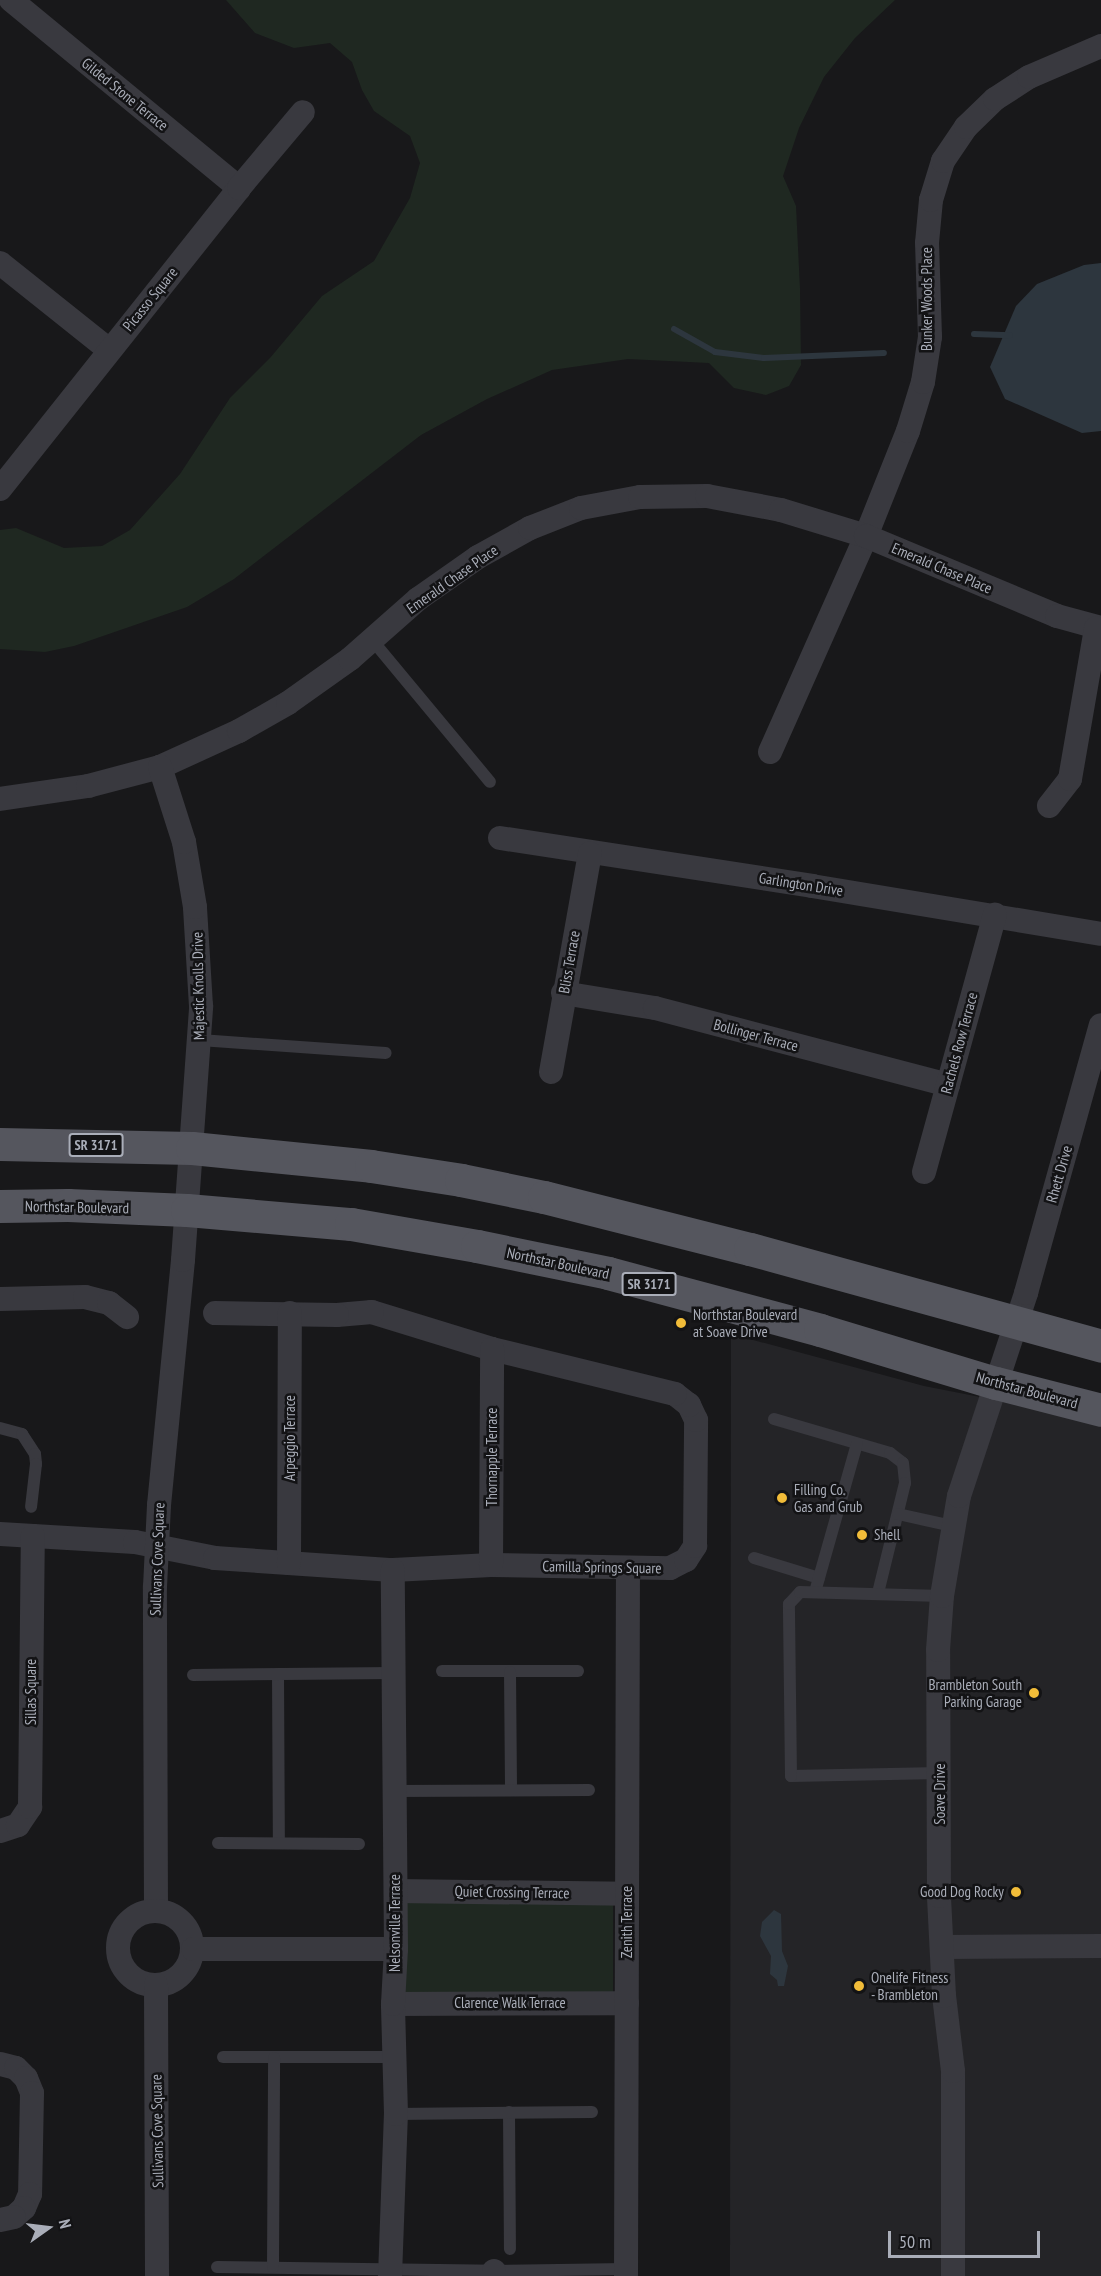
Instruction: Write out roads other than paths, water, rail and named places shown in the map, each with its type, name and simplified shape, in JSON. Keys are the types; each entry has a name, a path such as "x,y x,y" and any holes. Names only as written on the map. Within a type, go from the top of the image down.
{"main road":[{"name":"SR 3171","path":"0,1144 192,1148 371,1166 544,1197 750,1249 1101,1346"},
{"name":"Northstar Boulevard","path":"0,1206 68,1205 187,1210 351,1224 477,1246 608,1273 820,1330 996,1383 1101,1410"}],"street":[{"name":"Gilded Stone Terrace","path":"11,0 239,188"},
{"name":"Bunker Woods Place","path":"770,752 866,536 908,431 923,382 930,337 927,243 931,200 944,161 966,127 995,99 1029,77 1101,46"},
{"name":"Picasso Square","path":"0,489 239,188 303,112"},
{"path":"0,263 109,350"},
{"name":"Emerald Chase Place","path":"0,799 88,786 160,767 239,731 288,703 373,640 418,599 477,557 530,528 581,508 640,497 707,496 781,510 866,536 1057,616 1099,628"},
{"path":"1049,806 1070,779 1099,628"},
{"name":"Majestic Knolls Drive","path":"160,767 184,842 195,907 200,962 200,1040 187,1210"},
{"name":"Garlington Drive","path":"500,838 995,915 1101,934"},
{"name":"Bliss Terrace","path":"551,1072 563,993 590,853"},
{"name":"Rachels Row Terrace","path":"924,1172 995,915"},
{"name":"Bollinger Terrace","path":"563,993 655,1008 948,1085"},
{"name":"Rhett Drive","path":"1016,1322 1101,1025"},
{"name":"Sullivans Cove Square","path":"156,1910 157,1548 161,1466 187,1210"},
{"path":"0,1299 85,1297 109,1303 128,1317"},
{"name":"Camilla Springs Square","path":"0,1534 135,1542 215,1558 393,1570 491,1565 670,1568 686,1560 695,1546 696,1420 689,1405 675,1394 492,1349 372,1312 337,1315 215,1313"},
{"name":"Arpeggio Terrace","path":"289,1563 290,1313"},
{"name":"Soave Drive","path":"953,2276 954,2098 939,1896 938,1650 942,1596 952,1526 959,1496 1016,1322"},
{"name":"Thornapple Terrace","path":"491,1565 492,1349"},
{"name":"Sillas Square","path":"0,1831 18,1825 30,1807 33,1536"},
{"name":"Zenith Terrace","path":"626,2272 628,1569"},
{"name":"Nelsonville Terrace","path":"391,2273 396,2114 393,2004 396,1891 393,1791 393,1570"},
{"name":"Quiet Crossing Terrace","path":"396,1891 627,1894"},
{"path":"156,1910 178,1918 191,1937 193,1949 185,1970 177,1978 156,1986 132,1977 118,1955 123,1929 131,1919 143,1912 156,1910"},
{"path":"942,1947 1101,1946"},
{"path":"193,1949 396,1949"},
{"name":"Sullivans Cove Square","path":"156,1986 157,2276"},
{"name":"Clarence Walk Terrace","path":"393,2004 627,2003"},
{"path":"0,2064 16,2068 26,2078 32,2093 30,2194 24,2208 14,2217 0,2220"}],"lane":[{"path":"373,640 490,782"},
{"path":"200,1040 251,1046 386,1053"},
{"path":"774,1419 890,1453 903,1463 906,1475 878,1593"},
{"path":"0,1428 22,1434 35,1454 31,1507"},
{"path":"815,1592 857,1444"},
{"path":"898,1514 952,1526"},
{"path":"754,1557 819,1578"},
{"path":"940,1773 791,1776 789,1604 800,1592 942,1596"},
{"path":"442,1671 578,1671"},
{"path":"510,1672 511,1789"},
{"path":"193,1675 394,1673"},
{"path":"279,1674 279,1842"},
{"path":"393,1791 589,1790"},
{"path":"218,1843 359,1844"},
{"path":"223,2057 395,2057"},
{"path":"273,2266 274,2058"},
{"path":"509,2112 510,2248"},
{"path":"396,2114 592,2112"},
{"path":"218,2267 273,2266 391,2273 626,2272"}],"waterway":[{"path":"674,329 715,352 764,358 884,353"},
{"path":"974,334 1010,335"}],"place":[{"name":"Northstar Boulevard at Soave Drive","path":"681,1323"},
{"name":"Filling Co. Gas and Grub","path":"782,1498"},
{"name":"Shell","path":"862,1535"},
{"name":"Brambleton South Parking Garage","path":"1034,1693"},
{"name":"Good Dog Rocky","path":"1016,1892"},
{"name":"Onelife Fitness - Brambleton","path":"859,1986"}]}
